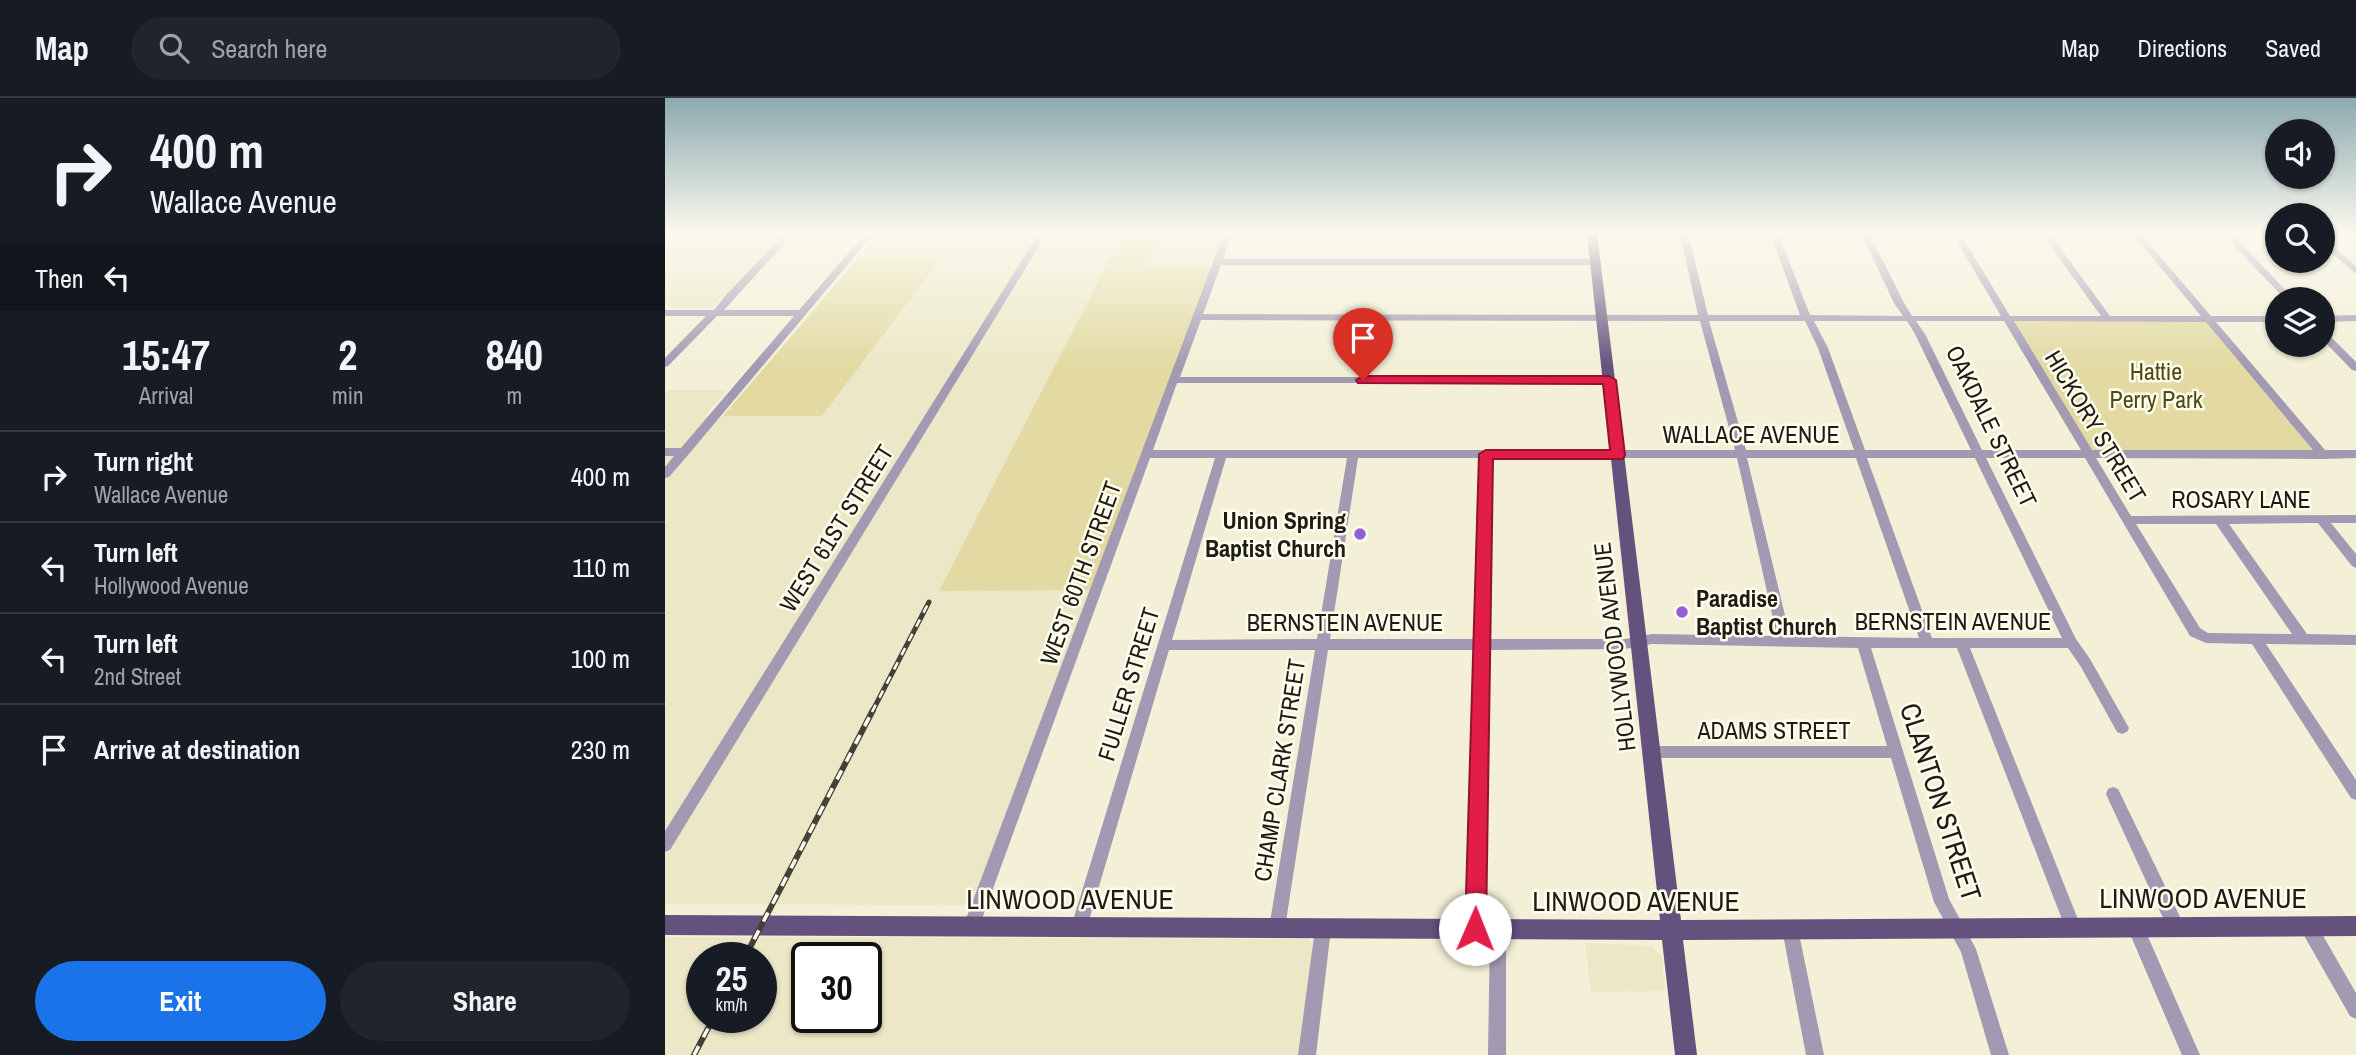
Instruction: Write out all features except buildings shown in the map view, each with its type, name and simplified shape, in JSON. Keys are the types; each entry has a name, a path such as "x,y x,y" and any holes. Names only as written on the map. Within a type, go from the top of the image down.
{"main road":[{"name":"HOLLYWOOD AVENUE","path":"1597,278 1686,1055"},
{"name":"LINWOOD AVENUE","path":"665,925 1673,930 2356,926"}],"street":[{"path":"665,364 747,278"},
{"path":"665,474 832,278"},
{"name":"WEST 61ST STREET","path":"665,845 1015,278"},
{"name":"WEST 60TH STREET","path":"971,927 1211,278"},
{"path":"1694,278 1785,642"},
{"path":"1791,278 1807,318 1823,348 1927,642"},
{"name":"OAKDALE STREET","path":"1887,278 1899,303 1920,334 2071,643 2082,656 2110,711 2122,728"},
{"name":"HICKORY STREET","path":"1983,278 2191,628 2202,637 2256,638"},
{"path":"2078,278 2107,318"},
{"path":"2174,278 2323,454"},
{"path":"665,313 802,313"},
{"path":"1197,317 2265,318"},
{"path":"2335,318 2356,318"},
{"path":"2335,346 2356,368"},
{"path":"1174,380 1609,380"},
{"path":"665,452 684,452"},
{"name":"WALLACE AVENUE","path":"1146,454 2356,454"},
{"name":"FULLER STREET","path":"1079,927 1221,454"},
{"name":"CHAMP CLARK STREET","path":"1277,928 1353,454"},
{"path":"1475,929 1486,454"},
{"path":"2219,519 2303,639"},
{"path":"2321,519 2356,563"},
{"name":"ROSARY LANE","path":"2127,520 2356,519"},
{"path":"2256,638 2356,640"},
{"path":"2256,638 2356,793"},
{"name":"BERNSTEIN AVENUE","path":"1164,645 1625,644 1639,640 2071,643"},
{"path":"1961,642 2073,927"},
{"name":"CLANTON STREET","path":"1863,643 1943,902 1968,949 2000,1055"},
{"name":"ADAMS STREET","path":"1653,752 1895,752"},
{"path":"2113,794 2176,927"},
{"path":"2308,926 2356,1010"},
{"path":"2135,927 2191,1055"},
{"path":"1307,1055 1323,929"},
{"path":"1497,1055 1498,929"},
{"path":"1790,929 1815,1055"}],"shaded area":[{"path":"665,278 742,278 713,307 665,307"},
{"path":"925,278 1100,278 940,590 1091,590 973,905 665,904 665,393 668,390 727,390 705,416 822,416"},
{"path":"665,937 1309,939 1312,944 1312,968 1300,1055 665,1055"},
{"path":"1585,943 1652,946 1662,957 1665,991 1591,992"}],"green space":[{"path":"841,278 926,278 822,416 723,416"},
{"path":"1100,278 1208,278 1091,590 939,591"},
{"name":"Hattie Perry Park","path":"2013,321 2206,321 2317,451 2090,450"}],"railway":[{"path":"872,712 929,602"},
{"path":"753,942 873,710"},
{"path":"694,1055 706,1033"}],"place":[{"name":"Union Spring Baptist Church","path":"1360,534"},
{"name":"Paradise Baptist Church","path":"1682,612"}],"route":[{"path":"1363,380 1609,380 1618,455 1486,454 1475,929"}]}
